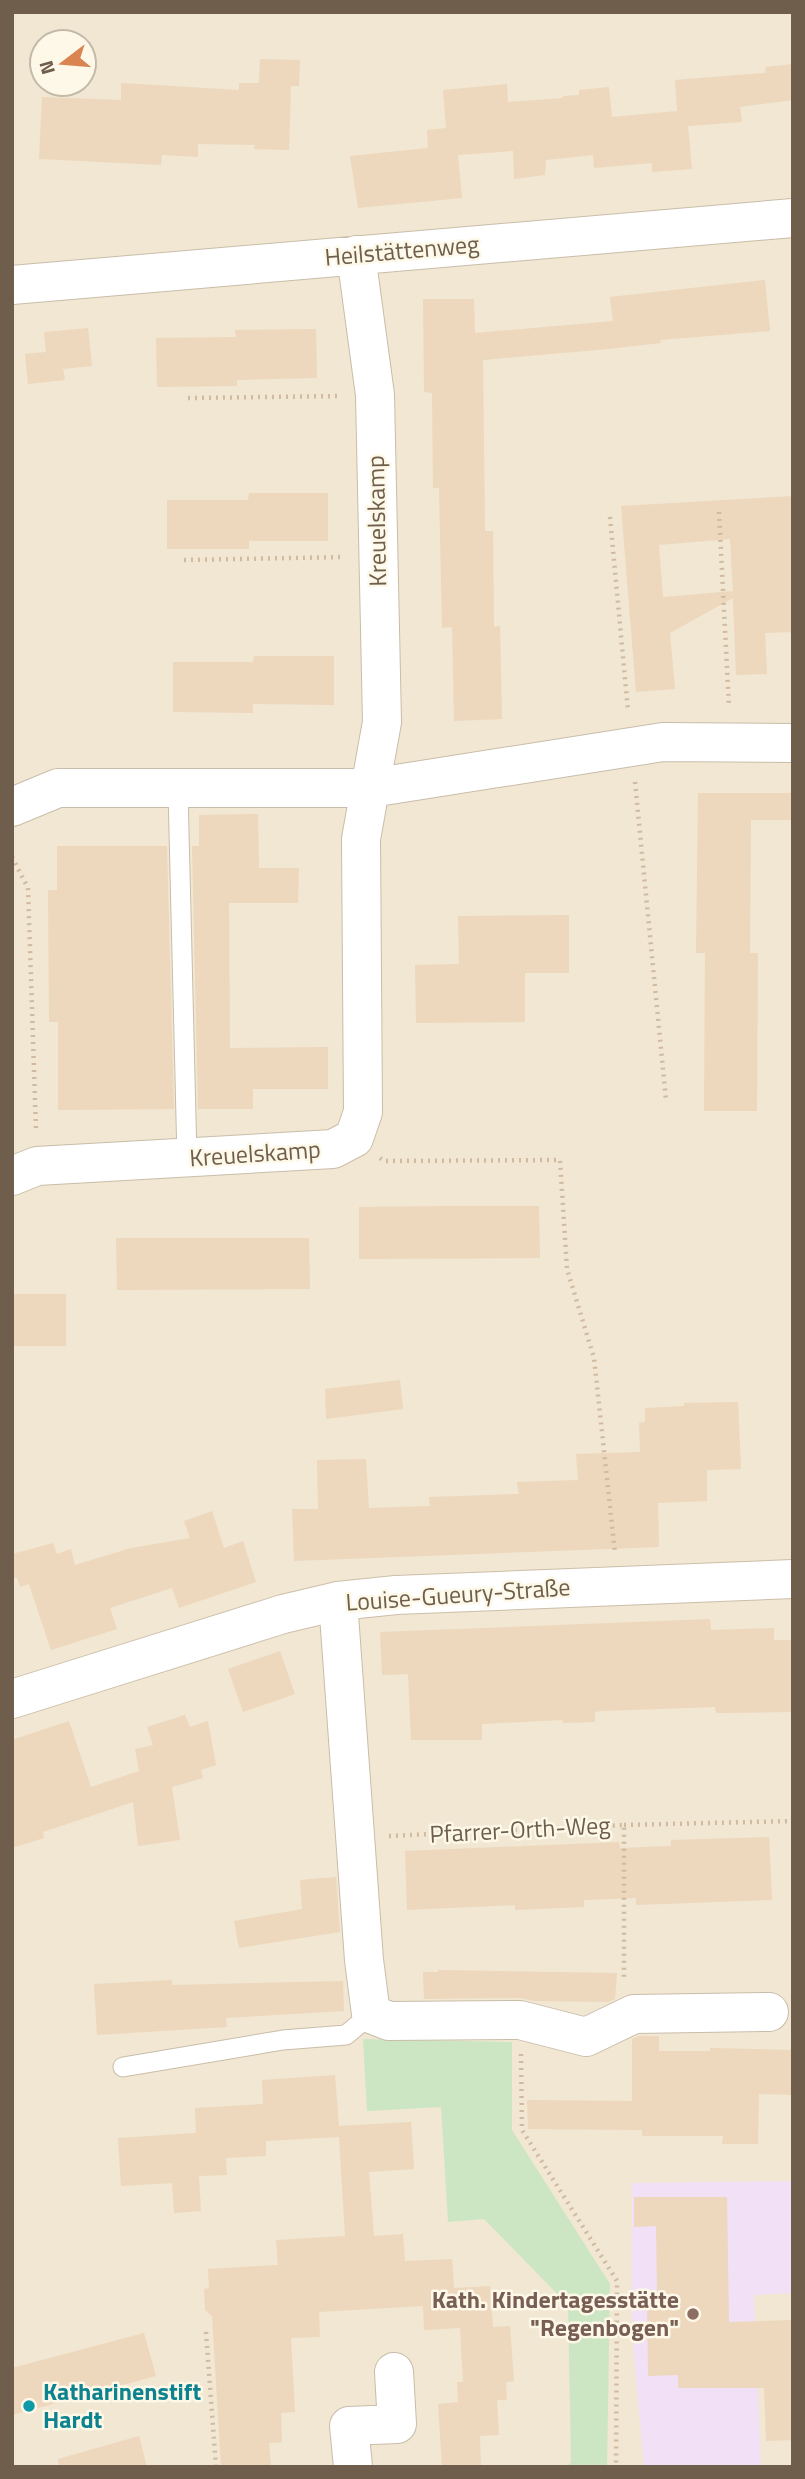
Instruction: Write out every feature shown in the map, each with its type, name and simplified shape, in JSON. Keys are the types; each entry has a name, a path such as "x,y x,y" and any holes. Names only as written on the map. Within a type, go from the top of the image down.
{"street":[{"name":"Heilstättenweg","path":"12,285 793,218"},
{"name":"Kreuelskamp","path":"25,1171 333,1149 354,1138 363,1112 361,839 382,722 374,395 356,256"},
{"path":"12,807 58,788 371,788 663,742 793,743"},
{"name":"Louise-Gueury-Straße","path":"12,1699 283,1614 338,1601 396,1595 793,1579"},
{"path":"338,1601 354,1838 371,2014 389,2021 520,2020 586,2038 634,2014 769,2012"},
{"path":"353,2467 349,2426 397,2424 394,2372"}],"lane":[{"path":"178,790 187,1159"},
{"path":"122,2067 283,2040 346,2035 371,2014"}],"path":[{"path":"188,398 374,395"},
{"path":"719,512 731,742"},
{"path":"610,517 666,1100"},
{"path":"184,560 378,557"},
{"path":"12,857 28,888 25,1171"},
{"path":"354,1138 384,1161 561,1160 566,1269 594,1358 618,1585"},
{"path":"624,1825 793,1821"},
{"name":"Pfarrer-Orth-Weg","path":"354,1838 624,1825 624,1988"},
{"path":"520,2020 522,2130 617,2281 616,2467"},
{"path":"206,2332 216,2467"}],"shaded area":[{"path":"12,12 793,12 793,2467 12,2467"},
{"name":"Kath. Kindertagesstätte \"Regenbogen\"","path":"793,2181 793,2293 754,2295 761,2467 644,2467 632,2332 632,2183"}],"green space":[{"path":"363,2039 512,2042 512,2130 610,2284 607,2467 567,2467 571,2462 568,2305 484,2219 448,2222 441,2107 367,2111"}],"building":[{"path":"260,59 300,60 299,86 291,86 289,150 254,149 255,145 198,144 198,157 162,155 161,165 39,159 42,98 121,100 121,83 239,90 239,83 259,83"},
{"path":"793,64 793,100 740,107 742,122 688,126 692,169 652,172 652,163 594,168 593,155 546,160 545,175 514,179 513,151 458,155 462,198 358,208 350,156 428,148 427,130 446,128 443,90 507,84 508,102 563,98 579,95 579,90 609,87 612,117 677,111 675,80 765,73 766,67"},
{"path":"765,280 770,331 660,340 661,343 483,360 485,531 493,531 494,627 500,626 502,719 454,721 452,627 442,628 439,488 433,488 432,393 424,392 423,299 474,299 475,333 613,321 610,297"},
{"path":"88,328 92,366 63,369 65,380 28,384 25,354 46,352 44,332"},
{"path":"316,329 317,378 237,380 237,386 157,387 156,338 236,337 235,330"},
{"path":"249,493 328,493 328,541 249,541 249,549 167,549 167,500 248,500"},
{"path":"793,496 793,632 765,633 767,674 736,675 733,598 670,633 675,689 636,692 621,506","holes":["730,539 733,591 663,597 659,545"]},
{"path":"254,656 334,656 334,705 253,704 253,713 173,712 173,662 253,662"},
{"path":"698,793 793,793 793,820 751,820 750,953 758,953 757,1111 704,1111 705,953 696,953"},
{"path":"258,814 259,868 299,868 298,903 229,903 230,1048 328,1047 328,1089 253,1089 253,1109 198,1109 192,846 199,846 199,815"},
{"path":"57,846 167,846 174,1109 58,1110 58,1022 49,1022 48,890 57,890"},
{"path":"569,915 569,973 525,973 525,1022 416,1023 415,965 459,964 458,916"},
{"path":"539,1206 540,1258 359,1259 359,1207"},
{"path":"116,1238 309,1238 310,1289 117,1290"},
{"path":"12,1294 66,1294 66,1346 12,1346"},
{"path":"400,1380 403,1409 326,1419 325,1389"},
{"path":"738,1402 741,1469 707,1470 707,1501 658,1503 659,1547 294,1561 292,1509 318,1509 317,1460 366,1459 369,1508 430,1506 429,1497 519,1494 517,1482 578,1480 576,1454 640,1452 639,1423 645,1422 645,1408 684,1406 684,1403"},
{"path":"212,1511 224,1548 243,1541 256,1582 179,1608 172,1588 110,1608 117,1629 51,1650 29,1584 20,1587 17,1578 12,1578 12,1554 53,1543 57,1554 71,1549 75,1565 131,1548 190,1538 184,1521"},
{"path":"710,1619 711,1630 774,1628 774,1640 793,1640 793,1712 716,1713 715,1707 602,1711 595,1712 595,1722 563,1723 563,1720 482,1724 482,1740 411,1740 408,1674 382,1675 380,1632"},
{"path":"280,1651 295,1694 243,1712 228,1669"},
{"path":"185,1715 190,1727 208,1721 216,1765 201,1770 203,1778 172,1787 180,1840 138,1846 133,1802 43,1832 44,1838 12,1848 12,1740 69,1721 91,1787 139,1771 135,1749 153,1745 147,1727"},
{"path":"769,1837 772,1900 636,1905 636,1898 584,1900 584,1907 515,1910 515,1905 407,1910 405,1851 619,1842 620,1848 671,1846 671,1840"},
{"path":"336,1877 340,1932 239,1948 234,1921 302,1909 300,1880"},
{"path":"423,1972 617,1973 615,1999 608,2002 534,2001 520,1998 424,1999"},
{"path":"172,1980 172,1985 343,1981 344,2011 226,2018 227,2027 97,2035 94,1984"},
{"path":"639,2036 659,2036 659,2051 710,2051 710,2048 793,2050 793,2095 759,2094 758,2144 722,2144 723,2136 642,2136 642,2130 528,2129 527,2100 632,2101 632,2039"},
{"path":"335,2075 339,2126 411,2122 414,2169 369,2172 374,2236 403,2234 405,2261 452,2259 454,2288 490,2286 493,2327 510,2326 514,2381 506,2382 507,2400 497,2400 499,2435 480,2436 481,2467 442,2467 438,2404 458,2402 457,2382 463,2382 460,2328 424,2330 423,2306 319,2312 320,2337 291,2338 295,2412 281,2413 282,2442 269,2443 271,2467 221,2467 212,2316 205,2310 204,2289 209,2288 208,2269 278,2265 276,2240 345,2236 339,2137 266,2141 266,2156 226,2158 227,2175 199,2176 201,2211 174,2213 172,2183 121,2186 118,2138 196,2133 195,2108 263,2104 262,2080"},
{"path":"634,2197 727,2197 729,2322 793,2320 793,2440 766,2441 764,2388 678,2388 678,2375 648,2376 647,2291 657,2291 656,2226 634,2227"},
{"name":"Katharinenstift Hardt","path":"144,2333 156,2376 12,2415 12,2368"},
{"path":"139,2436 147,2467 59,2467 58,2459"}],"place":[{"name":"Kath. Kindertagesstätte \"Regenbogen\"","path":"693,2314"},
{"name":"Katharinenstift Hardt","path":"29,2406"}]}
